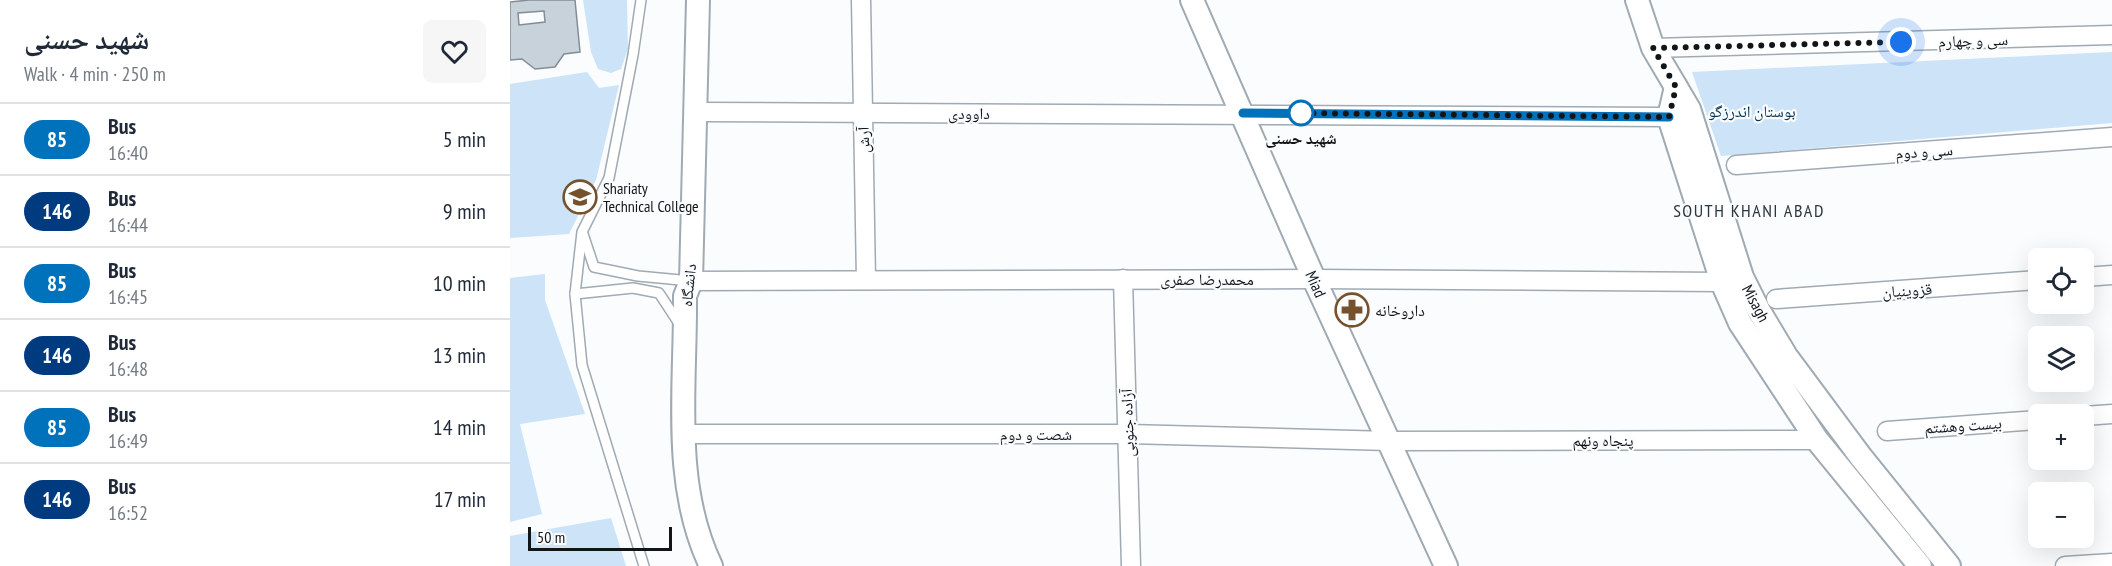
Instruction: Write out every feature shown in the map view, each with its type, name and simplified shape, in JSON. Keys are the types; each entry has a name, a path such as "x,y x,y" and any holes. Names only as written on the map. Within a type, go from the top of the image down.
{"street":[{"name":"دانشگاه","path":"698,0 691,281 685,296 683,434 689,507 711,566"},
{"name":"آرش","path":"861,0 866,280"},
{"name":"Miad","path":"1192,0 1314,279 1446,566"},
{"name":"Misagh","path":"1637,0 1653,48 1689,109 1732,279 1740,323 1817,440 1920,566"},
{"name":"سی و چهارم","path":"1653,48 2112,35"},
{"path":"1669,117 1676,87"},
{"name":"داوودی","path":"694,112 1243,113 1669,117"},
{"name":"Misagh","path":"1669,117 1732,279 1759,311 1786,356 1861,457 1949,566"},
{"name":"سی و دوم","path":"1736,165 2112,137"},
{"path":"2094,276 2112,275"},
{"name":"آزاده جنوبی","path":"1124,279 1131,566"},
{"name":"محمدرضا صفری","path":"691,281 1732,279"},
{"name":"قزوینیان","path":"1776,299 2028,281"},
{"path":"2094,415 2112,414"},
{"name":"بیست وهشتم","path":"1887,431 2028,421"},
{"name":"شصت و دوم","path":"683,434 1128,434 1389,441"},
{"name":"پنجاه ونهم","path":"1389,441 1817,440"},
{"path":"2066,566 2112,563"}],"lane":[{"path":"640,0 633,55 609,178 582,232 575,294 582,365 644,566"},
{"path":"582,232 594,267 638,276 691,281"},
{"path":"575,294 633,288 659,293 686,333"}],"green space":[{"path":"583,0 627,0 628,49 621,69 611,73 598,69 591,52"},
{"name":"بوستان اندرزگو","path":"2112,52 2112,123 1721,156 1692,72"},
{"path":"587,72 599,88 619,85 596,180 569,234 510,238 510,84"},
{"path":"545,274 545,300 585,414 520,424 542,514 510,522 510,278"},
{"path":"611,518 626,566 510,566 510,536"}],"building":[{"path":"575,0 580,52 564,54 555,67 535,69 522,59 510,60 510,2","holes":["544,11 545,22 519,25 518,13"]}],"bus line":[{"name":"85","path":"1243,113 1669,117"}],"place":[{"name":"شهید حسنی","path":"1301,113"},
{"name":"Shariaty Technical College","path":"580,197"},
{"name":"داروخانه","path":"1352,310"}],"district":[{"name":"SOUTH KHANI ABAD","path":"1749,210"}],"route":[{"path":"1301,113 1291,113 1669,117 1676,87 1653,48 1901,42"}]}
